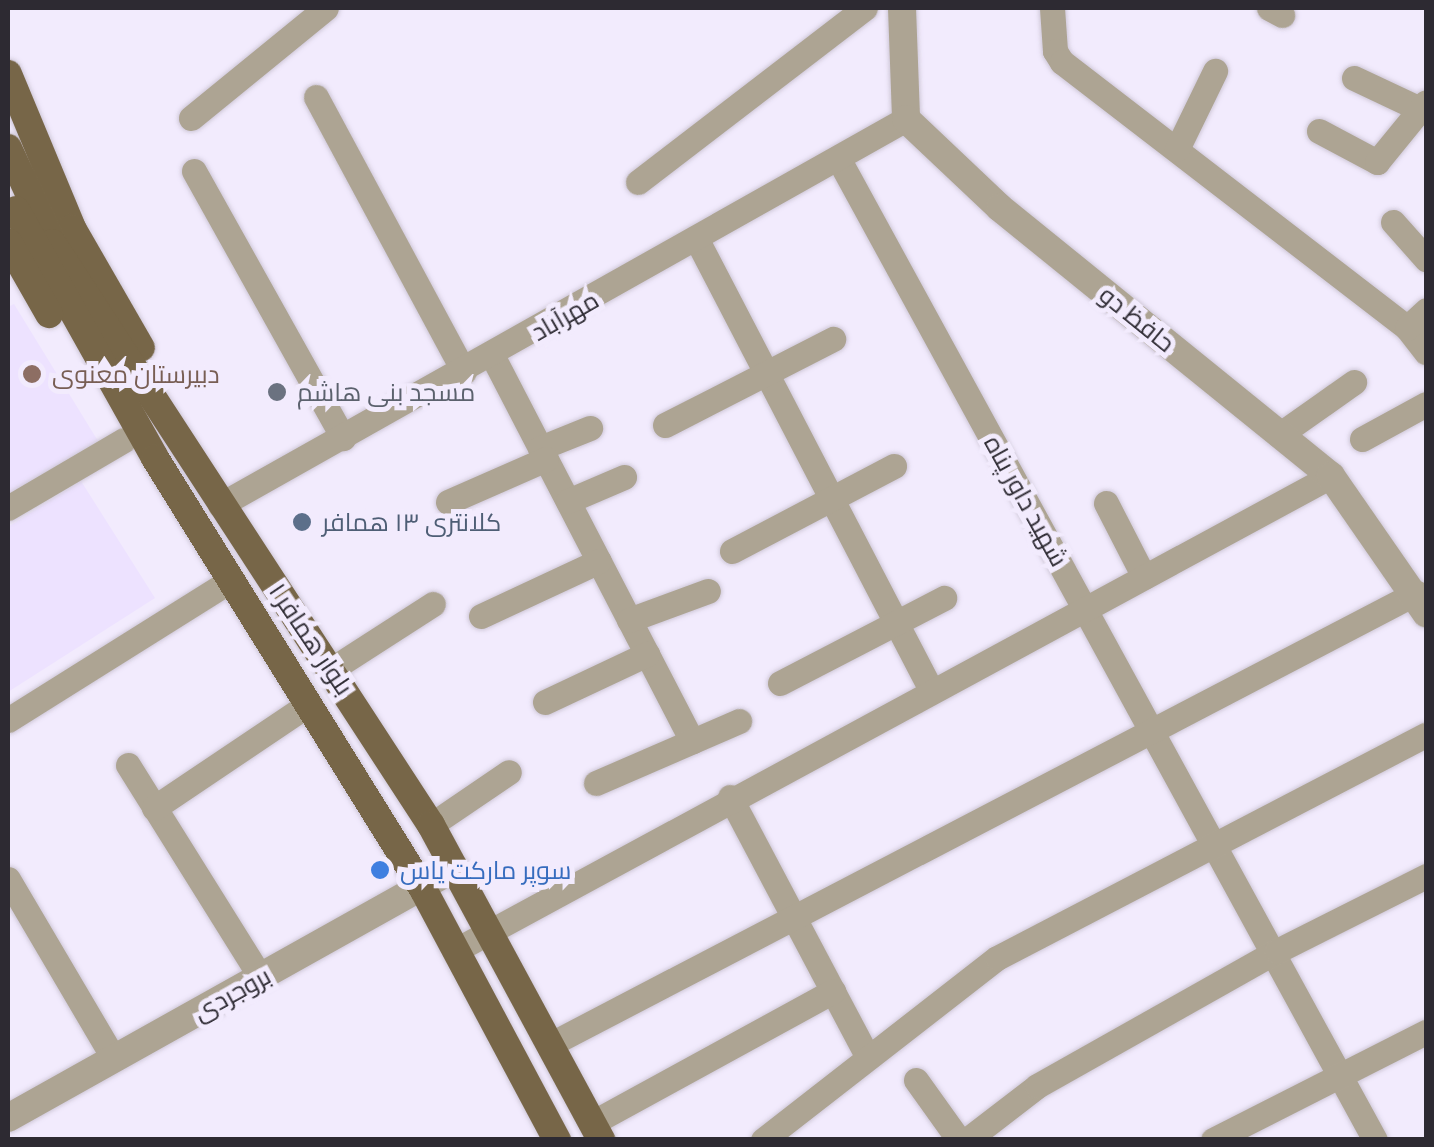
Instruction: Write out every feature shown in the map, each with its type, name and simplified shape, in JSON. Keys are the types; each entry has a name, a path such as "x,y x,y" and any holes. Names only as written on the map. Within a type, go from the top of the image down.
{"main road":[{"path":"8,74 72,228 175,407 182,440"},
{"name":"بلوار همافر ۱","path":"8,148 52,243 432,824 596,1131"},
{"name":"بلوار همافر ۱","path":"8,190 35,253 154,458 423,889 557,1140"},
{"path":"8,242 124,440 154,458"}],"street":[{"path":"191,118 326,8"},
{"path":"638,182 865,8"},
{"path":"902,8 906,119"},
{"path":"1052,8 1054,51 1062,62 1177,149 1417,319 1426,352"},
{"path":"1177,149 1215,71"},
{"path":"1319,131 1377,162 1423,106 1354,78"},
{"path":"316,97 464,372"},
{"name":"مهرآباد","path":"220,504 493,356 906,119"},
{"name":"حافظ دو","path":"906,119 1000,208 1330,476 1421,603"},
{"name":"شهید داور پناه","path":"838,158 1276,951 1375,1140"},
{"path":"194,171 343,438"},
{"path":"1393,222 1426,259"},
{"path":"697,240 930,688"},
{"path":"665,425 833,339"},
{"path":"493,356 692,741"},
{"path":"1279,435 1354,382"},
{"path":"1362,439 1426,404"},
{"path":"448,502 590,428"},
{"path":"8,508 124,440"},
{"path":"732,551 894,466"},
{"path":"456,950 489,928 930,688 1330,476"},
{"path":"568,500 624,477"},
{"path":"1106,503 1144,577"},
{"path":"480,616 599,560"},
{"path":"8,720 230,581"},
{"path":"629,620 708,591"},
{"path":"780,683 898,626 944,598"},
{"path":"551,1044 1153,732 1421,603"},
{"path":"332,669 433,604"},
{"path":"545,702 647,654"},
{"path":"154,808 309,704"},
{"path":"596,782 739,721"},
{"path":"763,1140 997,958 1426,736"},
{"path":"128,765 260,978"},
{"path":"432,824 510,772"},
{"path":"730,798 867,1056"},
{"name":"بروجردی","path":"8,1118 456,868"},
{"path":"966,1140 1023,1096 1276,951 1426,876"},
{"path":"8,880 114,1059"},
{"path":"596,1131 833,991"},
{"path":"1213,1140 1426,1032"},
{"path":"916,1080 959,1140"}],"shaded area":[{"name":"دبیرستان معنوی","path":"14,304 98,441 8,498 8,307"},
{"path":"81,481 155,598 8,692 8,527"}],"place":[{"name":"دبیرستان معنوی","path":"32,374"},
{"name":"مسجد بنی هاشم","path":"277,392"},
{"name":"کلانتری ۱۳ همافر","path":"302,522"},
{"name":"سوپر مارکت یاس","path":"380,870"}]}
